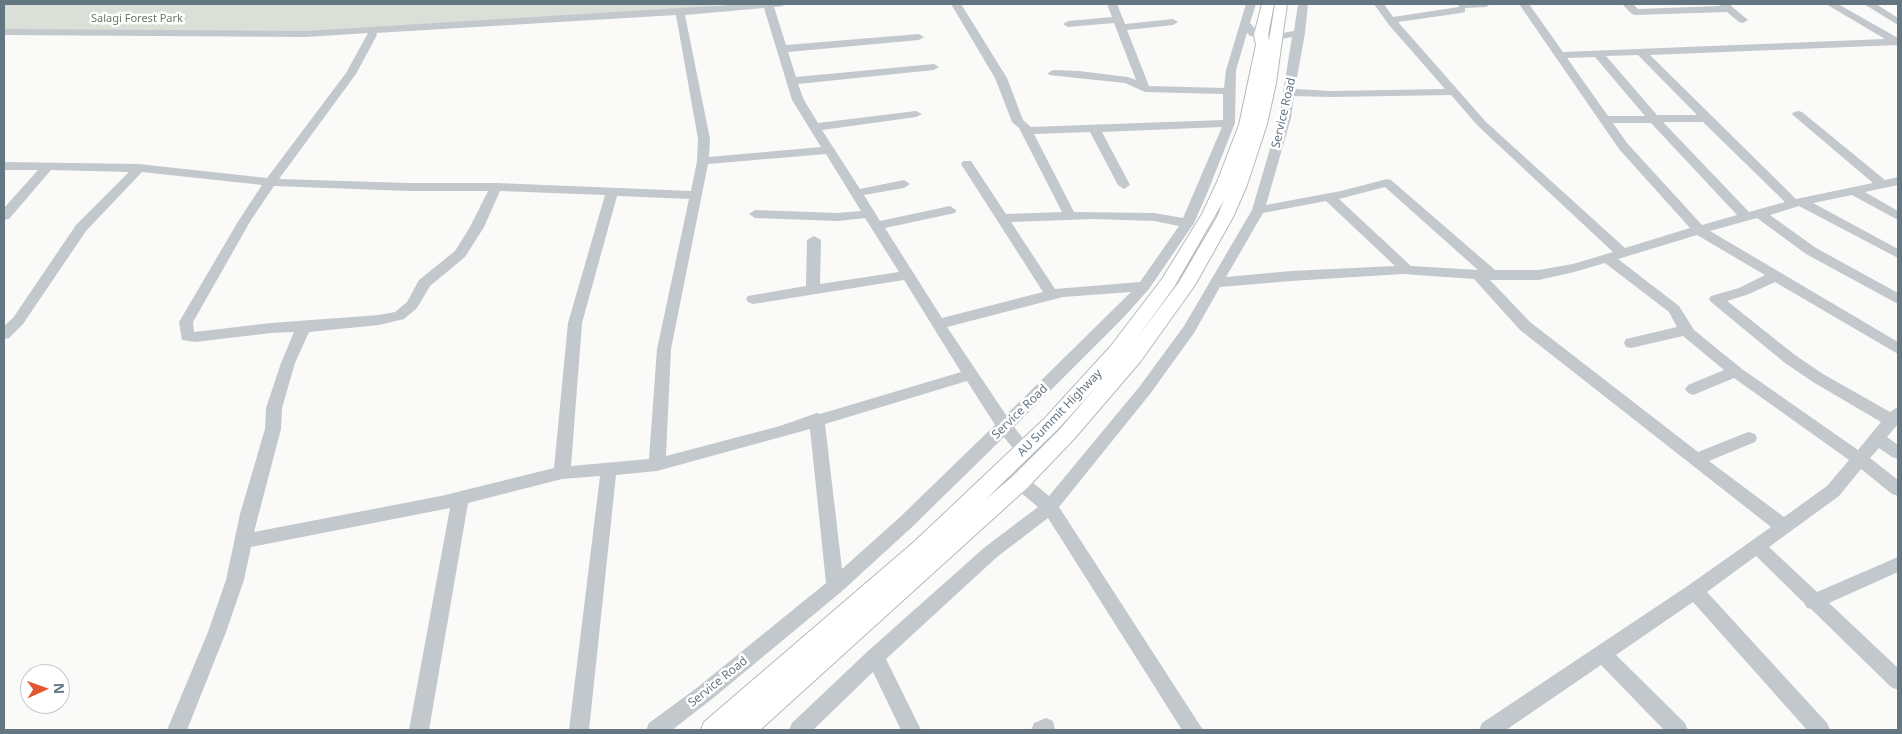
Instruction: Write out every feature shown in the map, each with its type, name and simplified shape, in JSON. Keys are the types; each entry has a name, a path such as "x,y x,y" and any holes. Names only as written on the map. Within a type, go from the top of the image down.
{"main road":[{"name":"AU Summit Highway","path":"742,730 1020,482 1104,394 1186,286 1225,217 1253,148 1269,83 1268,4"},
{"name":"AU Summit Highway","path":"713,730 923,547 1024,451 1088,386 1117,352 1168,283 1210,214 1225,182 1246,125 1263,45 1269,36 1281,4"}],"street":[{"path":"4,36 303,38 681,16 759,8 772,4"},
{"path":"4,32 306,34 772,4"},
{"path":"772,4 782,49 798,100 970,374 1005,427 1024,451"},
{"path":"956,4 1001,78 1018,122 1024,126 1070,216"},
{"path":"1112,4 1121,23 1144,89"},
{"name":"Service Road","path":"656,730 705,693 835,586 905,523 1005,427 1144,286 1187,224 1230,123 1229,91 1231,70 1252,4"},
{"name":"Service Road","path":"798,730 991,552 1050,507 1145,390 1189,328 1258,210 1291,92 1303,4"},
{"path":"1379,4 1482,124 1615,255 1674,310 1686,330 1735,372 1860,459 1898,489"},
{"path":"1391,20 1486,4"},
{"path":"1524,4 1623,146 1699,230 1898,349"},
{"path":"1627,4 1636,12 1727,6 1743,20"},
{"path":"1831,4 1898,42"},
{"path":"1869,4 1898,22"},
{"path":"657,465 664,349 703,160 704,139 681,16"},
{"path":"1068,24 1173,22"},
{"path":"1245,23 1254,34 1269,36 1300,33"},
{"path":"372,35 351,74 270,182 245,220 186,322 185,330 187,336 195,337 271,328 304,327 393,318 406,312 433,274 460,254 477,227 496,187"},
{"path":"782,49 919,37"},
{"path":"1559,55 1898,42"},
{"path":"1641,52 1705,118 1797,203 1898,254"},
{"path":"1597,54 1713,184 1752,215 1898,299"},
{"path":"792,82 934,67"},
{"path":"1053,74 1079,74 1128,80 1144,89 1229,91"},
{"path":"1291,92 1331,94 1454,92"},
{"path":"815,127 916,114"},
{"path":"1798,114 1883,185"},
{"path":"1604,120 1705,118"},
{"path":"1026,131 1230,123"},
{"path":"1094,128 1124,186"},
{"path":"703,160 830,150"},
{"path":"967,164 1051,294"},
{"path":"4,166 139,168 270,182 697,194"},
{"path":"4,216 48,166"},
{"path":"4,334 81,228 139,168"},
{"path":"1215,283 1291,276 1408,271 1539,276 1797,203 1898,181"},
{"path":"1258,210 1329,197 1387,183 1485,275 1525,326 1784,527"},
{"path":"857,193 904,184"},
{"path":"562,473 575,323 612,191"},
{"path":"1855,191 1898,216"},
{"path":"1329,197 1408,271"},
{"path":"877,226 950,210"},
{"path":"755,214 838,217 870,214"},
{"path":"1002,218 1070,216 1154,217 1187,224"},
{"path":"813,290 814,240"},
{"path":"753,299 908,275"},
{"path":"1500,727 1784,527 1833,490 1895,417 1818,378 1716,299 1744,291 1775,276"},
{"path":"938,324 1051,294 1144,286"},
{"path":"177,730 217,632 235,580 242,542 273,429 274,408 288,363 304,327"},
{"path":"1631,343 1686,330"},
{"path":"1693,389 1735,372"},
{"path":"242,542 460,499 562,473 657,465 780,432 970,374"},
{"path":"817,420 835,586"},
{"path":"1696,459 1749,438"},
{"path":"1877,438 1898,453"},
{"path":"579,730 609,468"},
{"path":"1020,482 1050,507 1193,730"},
{"path":"419,730 460,499"},
{"path":"1757,546 1813,602 1898,681"},
{"path":"1813,602 1898,564"},
{"path":"1694,591 1820,730"},
{"path":"1602,654 1678,730"},
{"path":"875,657 911,730"}],"green space":[{"name":"Salagi Forest Park","path":"4,4 733,4 551,19 232,35 4,34"}]}
